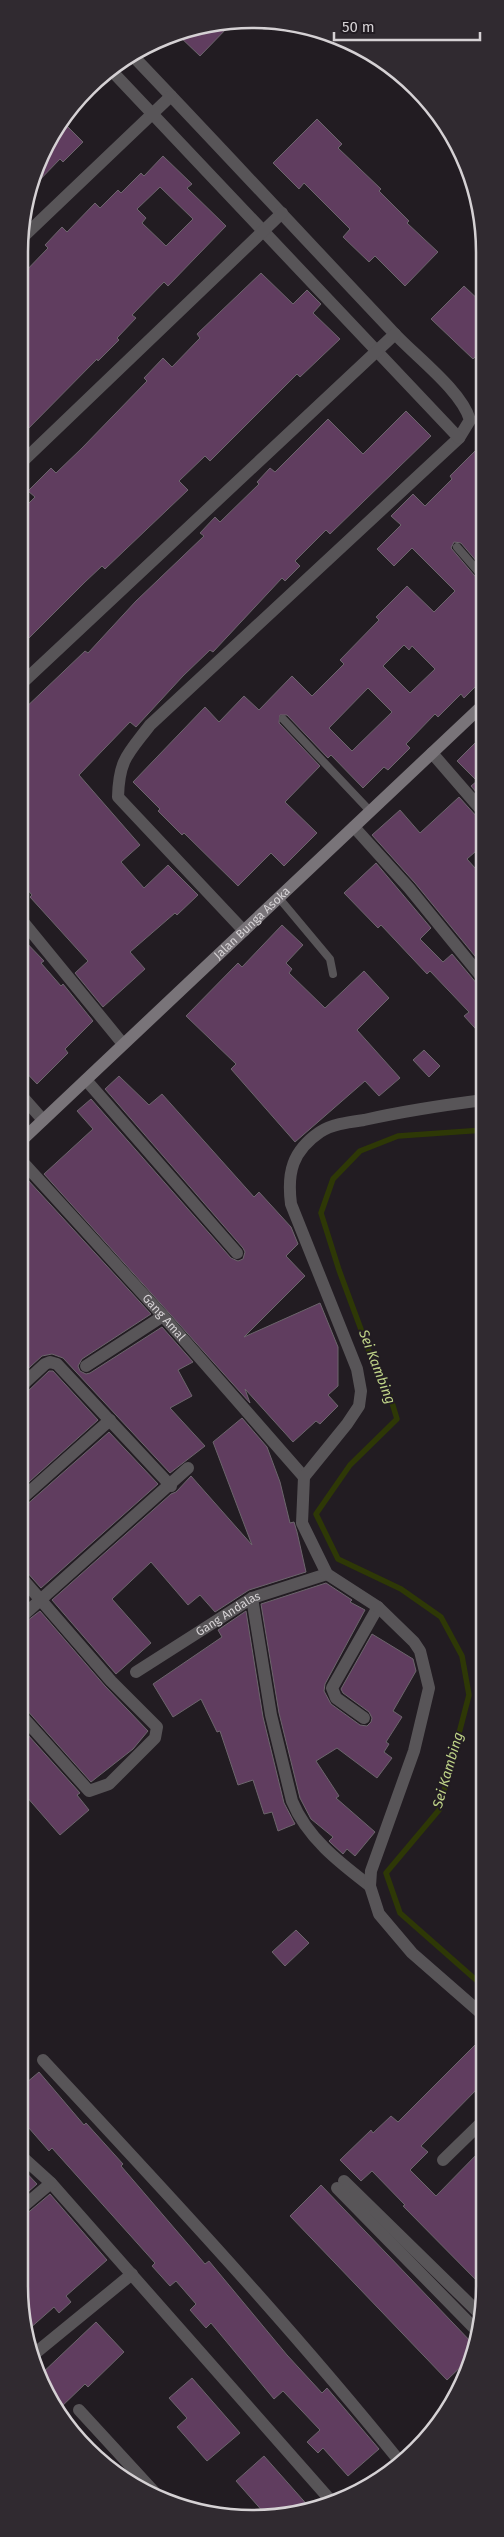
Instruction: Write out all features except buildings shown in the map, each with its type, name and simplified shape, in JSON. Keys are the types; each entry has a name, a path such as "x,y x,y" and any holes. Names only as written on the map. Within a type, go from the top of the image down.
{"street":[{"path":"136,60 466,407 470,420 459,438 150,725 122,763 118,774 118,797 244,931"},
{"path":"115,74 459,438"},
{"path":"28,232 171,96"},
{"path":"28,456 282,212"},
{"path":"28,677 395,334"},
{"name":"Jalan Bunga Asoka","path":"28,1134 476,712"},
{"path":"432,753 476,804"},
{"path":"354,827 409,888 476,970"},
{"path":"28,928 124,1044"},
{"path":"86,1080 236,1253"},
{"path":"476,1101 418,1108 336,1125 320,1132 298,1154 292,1166 288,1183 291,1204 357,1369 361,1391 359,1406 347,1424 304,1477 302,1523 328,1574 378,1607 420,1651 429,1688 414,1751 371,1871 370,1886 379,1914 412,1953 476,2008"},
{"path":"28,1103 43,1120"},
{"name":"Gang Amal","path":"28,1169 163,1316 304,1477"},
{"path":"86,1366 163,1316"},
{"path":"28,1380 45,1364 50,1362 57,1364 171,1486"},
{"path":"28,1494 110,1420"},
{"path":"28,1612 171,1486 188,1468"},
{"name":"Gang Andalas","path":"136,1672 252,1598 328,1574"},
{"path":"28,1585 111,1681 157,1727 157,1731 155,1738 109,1784 89,1791 28,1723"},
{"path":"252,1598 271,1715 292,1801 296,1810 330,1855 370,1886"},
{"path":"364,1718 336,1698 332,1688 378,1607"},
{"path":"43,2060 185,2213 353,2404 396,2457"},
{"path":"442,2160 476,2128"},
{"path":"28,2162 51,2183 328,2496"},
{"path":"28,2202 51,2183"},
{"path":"473,2326 341,2184 475,2311"},
{"path":"37,2351 132,2274"},
{"path":"79,2410 145,2482"}],"lane":[{"path":"457,547 476,569"},
{"path":"283,719 370,811"},
{"path":"279,898 330,959 333,974"}],"waterway":[{"name":"Sei Kambing","path":"476,1131 398,1136 360,1151 333,1179 321,1213 339,1270 379,1378 390,1396 397,1419 350,1465 316,1514 338,1559 401,1589 441,1617 462,1656 469,1695 439,1810 386,1873 400,1913 476,1980"}]}
